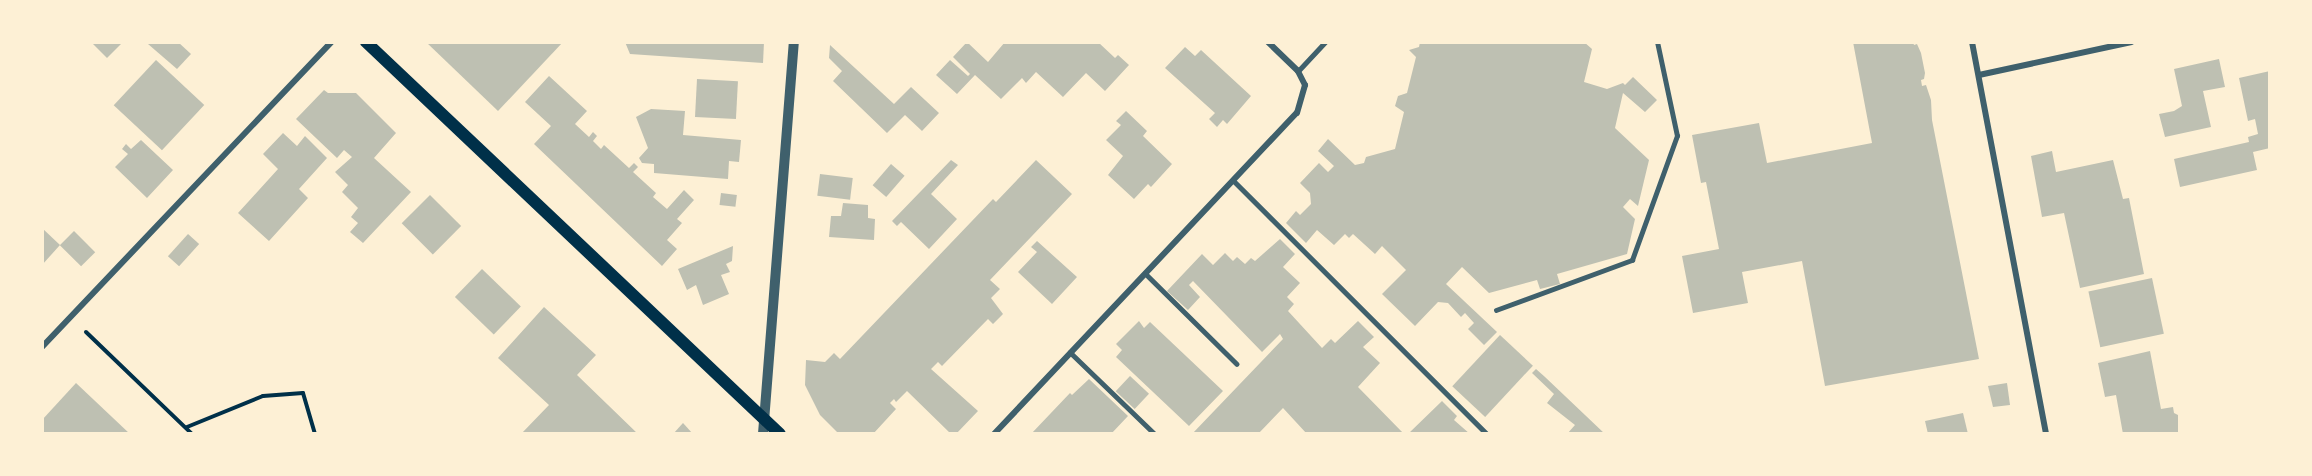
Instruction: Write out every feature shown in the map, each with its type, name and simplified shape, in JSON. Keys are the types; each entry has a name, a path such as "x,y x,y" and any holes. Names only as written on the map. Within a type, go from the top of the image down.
{"main road":[{"path":"366,42 780,434"}],"street":[{"path":"42,347 331,42"},
{"path":"763,434 794,42"},
{"path":"994,434 1297,114 1305,85 1298,71 1268,42"},
{"path":"1298,71 1325,42"},
{"path":"1972,42 2046,434"},
{"path":"1979,75 2131,42"}],"lane":[{"path":"1496,310 1632,260 1677,136 1657,42"},
{"path":"1233,180 1487,434"},
{"path":"1145,273 1237,364"},
{"path":"1070,352 1155,434"}],"path":[{"path":"70,317 192,434"},
{"path":"187,428 263,396 303,393 315,434"}],"building":[{"path":"91,42 123,42 107,58"},
{"path":"149,42 178,42 191,54 177,69 148,44"},
{"path":"426,42 563,42 498,111"},
{"path":"625,42 764,42 763,63 630,54"},
{"path":"967,42 988,62 1005,42 1098,42 1115,58 1118,55 1129,65 1105,91 1086,73 1063,97 1036,72 1026,83 1022,78 1001,99 975,75 957,94 936,75 950,60 968,76 970,74 953,57"},
{"path":"1420,42 1584,42 1592,49 1584,82 1607,89 1623,83 1625,85 1633,77 1657,100 1645,112 1623,93 1615,128 1649,160 1638,206 1630,199 1623,207 1635,219 1627,254 1557,274 1560,284 1540,289 1537,280 1489,293 1462,267 1446,284 1497,332 1484,345 1468,329 1474,323 1465,313 1461,317 1448,303 1438,302 1415,326 1382,294 1406,270 1382,246 1375,254 1353,234 1349,238 1345,234 1334,245 1317,230 1306,243 1286,223 1296,211 1300,215 1311,204 1310,193 1300,183 1319,163 1328,172 1334,166 1318,151 1328,139 1355,165 1364,163 1366,157 1395,149 1404,112 1395,106 1398,96 1407,93 1416,57 1409,50 1419,47"},
{"path":"1853,42 1913,42 1914,45 1917,44 1921,53 1925,73 1924,79 1921,80 1922,86 1926,85 1931,100 1932,120 1979,359 1825,386 1802,261 1742,272 1748,303 1693,313 1682,256 1719,249 1706,182 1701,183 1692,135 1759,123 1767,163 1872,143"},
{"path":"830,45 894,104 911,87 939,113 922,131 905,115 887,133 833,81 842,71 829,58"},
{"path":"1185,47 1195,56 1201,50 1251,96 1227,124 1223,120 1217,127 1209,119 1215,113 1165,68"},
{"path":"2219,59 2225,87 2203,91 2211,127 2165,137 2159,114 2174,111 2182,106 2174,69"},
{"path":"156,60 204,105 162,150 114,105"},
{"path":"2270,71 2270,148 2253,152 2257,170 2180,187 2174,159 2249,142 2248,137 2258,134 2255,119 2248,121 2239,78"},
{"path":"549,76 587,111 575,124 589,137 593,132 597,136 593,141 601,149 604,145 629,168 634,163 638,167 633,172 656,193 653,197 667,209 684,190 694,200 677,219 682,223 667,240 677,249 662,266 534,144 551,126 525,102"},
{"path":"697,79 738,81 736,119 695,117"},
{"path":"324,90 328,93 356,93 396,133 374,158 411,192 363,243 350,232 358,223 351,217 358,208 342,192 348,185 335,172 352,157 344,150 337,158 296,119"},
{"path":"651,109 685,111 683,135 741,140 739,162 729,161 728,179 654,173 654,164 642,163 639,158 648,148 636,117"},
{"path":"1126,111 1147,131 1143,136 1172,164 1151,187 1148,184 1134,199 1108,175 1123,156 1106,140 1121,125 1116,121"},
{"path":"283,133 297,146 305,136 327,158 299,189 308,198 269,241 238,213 278,169 263,154"},
{"path":"141,140 173,170 147,198 115,167 128,154 122,149 126,144 131,149"},
{"path":"2052,151 2056,172 2113,160 2123,199 2129,198 2144,274 2080,288 2064,213 2042,217 2031,156"},
{"path":"951,160 958,165 931,194 957,219 929,249 901,222 897,226 892,221"},
{"path":"1036,160 1072,194 990,280 1000,289 991,298 1003,314 993,324 988,319 942,366 938,362 931,369 978,411 956,434 951,434 907,391 896,402 894,399 890,403 896,409 873,434 839,434 820,415 805,385 806,360 825,362 834,353 840,359 993,199 996,202"},
{"path":"891,164 905,176 886,197 873,185"},
{"path":"820,174 853,178 850,200 817,196"},
{"path":"721,193 737,195 735,207 720,205"},
{"path":"430,195 461,226 433,254 402,223"},
{"path":"843,203 868,205 868,218 875,219 874,240 829,237 831,216 841,216"},
{"path":"42,228 60,245 42,265"},
{"path":"74,231 95,252 81,266 60,245"},
{"path":"188,234 199,244 179,266 168,256"},
{"path":"1280,239 1295,254 1283,267 1300,283 1287,297 1294,304 1288,311 1322,348 1331,339 1335,343 1358,321 1374,337 1363,347 1380,363 1358,387 1404,434 1307,434 1283,408 1258,434 1192,434 1283,339 1280,334 1262,352 1193,281 1189,285 1200,297 1188,310 1167,291 1202,254 1213,265 1225,253 1233,261 1237,257 1245,264 1251,258 1255,261"},
{"path":"1037,241 1077,277 1052,304 1018,272 1037,252 1031,247"},
{"path":"733,246 732,261 726,264 730,272 721,275 729,294 703,305 696,285 687,290 678,269"},
{"path":"482,269 521,307 494,335 455,297"},
{"path":"2152,278 2164,334 2100,347 2088,292"},
{"path":"544,307 596,355 577,375 638,434 521,434 549,405 498,358"},
{"path":"1139,321 1144,328 1150,322 1223,391 1189,426 1116,357 1122,350 1116,344"},
{"path":"1500,335 1533,366 1485,417 1452,386"},
{"path":"2150,351 2161,409 2173,407 2174,413 2178,415 2178,434 2123,434 2116,395 2105,397 2098,363"},
{"path":"1536,369 1605,434 1567,434 1575,425 1547,403 1554,394 1532,373"},
{"path":"1130,376 1149,394 1135,409 1116,391"},
{"path":"1089,379 1128,416 1111,434 1031,434 1070,393 1072,395"},
{"path":"76,383 130,434 42,434 42,420"},
{"path":"2007,383 2010,405 1993,407 1988,386"},
{"path":"1442,401 1457,416 1454,420 1470,434 1408,434"},
{"path":"1963,413 1968,434 1928,434 1925,421"},
{"path":"683,423 693,434 673,434"}]}
